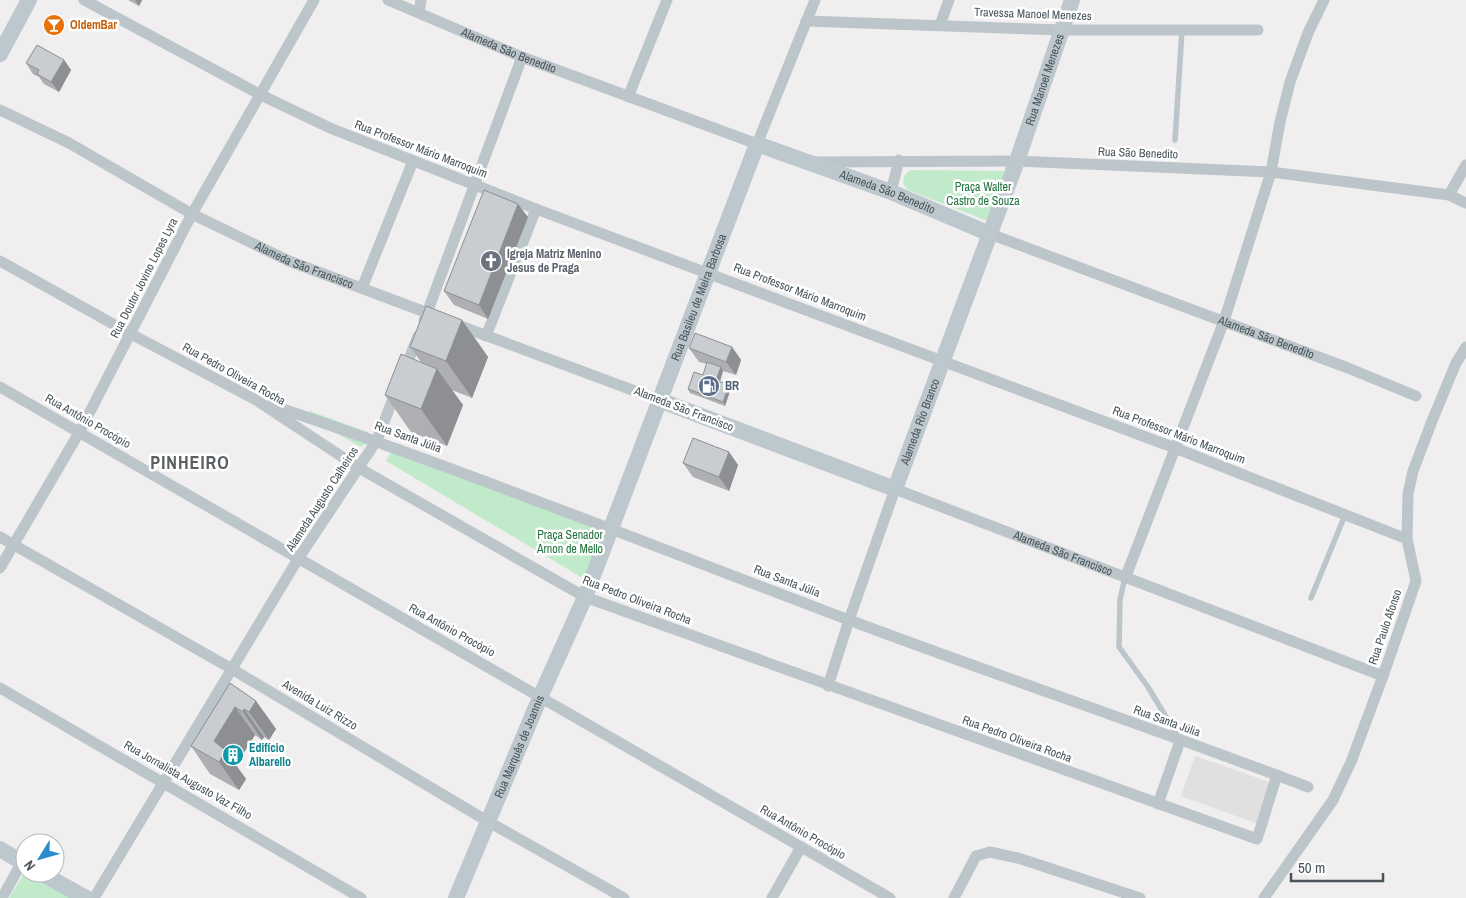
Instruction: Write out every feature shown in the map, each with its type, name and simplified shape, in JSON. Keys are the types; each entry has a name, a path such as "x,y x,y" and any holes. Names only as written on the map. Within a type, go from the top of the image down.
{"street":[{"path":"0,54 29,0"},
{"name":"Rua Professor Mário Marroquim","path":"84,0 261,94 330,128 536,209 707,271 1175,448 1406,539"},
{"name":"Rua Doutor Jovino Lopes Lyra","path":"0,568 80,431 192,214 314,0"},
{"name":"Alameda São Benedito","path":"388,0 522,57 891,192 990,234 1348,368 1416,396"},
{"path":"418,13 421,0"},
{"path":"628,97 667,0"},
{"name":"Rua Basileu de Meira Barbosa","path":"585,597 707,271 815,0"},
{"path":"940,25 949,0"},
{"name":"Rua Manoel Menezes","path":"1017,162 1072,0"},
{"path":"1126,576 1224,321 1271,172 1280,122 1290,82 1308,34 1324,0"},
{"name":"Travessa Manoel Menezes","path":"806,21 1062,30 1258,30"},
{"name":"Alameda Augusto Calheiros","path":"94,898 298,559 377,440 427,313 522,57"},
{"name":"Alameda São Francisco","path":"0,110 69,143 192,214 289,262 1126,576 1383,676"},
{"path":"891,192 899,160"},
{"name":"Rua São Benedito","path":"806,162 899,160 1017,162 1271,172 1449,195 1466,203"},
{"path":"362,288 413,161"},
{"name":"Alameda Rio Branco","path":"828,686 849,620 896,489 1017,162"},
{"path":"1449,195 1466,165"},
{"path":"486,336 536,209"},
{"name":"Rua Pedro Oliveira Rocha","path":"0,261 131,334 256,400 359,468 585,597 828,686 1258,839 1277,775"},
{"name":"Rua Paulo Afonso","path":"1264,898 1320,820 1352,762 1416,581 1406,539 1408,494 1413,471 1446,388 1466,346"},
{"name":"Rua Antônio Procópio","path":"0,386 890,898"},
{"name":"Rua Santa Júlia","path":"256,400 377,440 612,527 849,620 1308,787"},
{"name":"Avenida Luiz Rizzo","path":"0,537 232,669 487,822 624,898"},
{"name":"Rua Marquês de Joannis","path":"456,898 585,597"},
{"name":"Rua Jornalista Augusto Vaz Filho","path":"0,688 362,898"},
{"path":"1158,804 1180,741"},
{"path":"772,898 801,847"},
{"path":"0,849 15,858"},
{"path":"954,898 976,856 990,852 1018,858 1140,898"},
{"path":"2,898 15,877"},
{"path":"59,883 86,898"}],"lane":[{"path":"1175,140 1182,30"},
{"path":"1311,598 1345,515"},
{"path":"1126,576 1120,600 1119,647 1148,687 1180,741"}],"shaded area":[{"path":"1195,756 1272,783 1258,824 1181,796"}],"green space":[{"name":"Praça Walter Castro de Souza","path":"910,170 1012,171 998,225 908,190 903,184 904,176"},
{"path":"310,411 368,432 369,442 361,447 309,418 308,412"},
{"name":"Praça Senador Arnon de Mello","path":"396,443 603,531 588,575 581,577 386,461"},
{"path":"18,883 44,883 72,898 9,898"}],"building":[{"path":"37,45 64,60 51,82 37,74 39,70 26,63"},
{"path":"484,190 518,204 479,305 444,291"},
{"path":"426,306 462,320 446,361 410,347"},
{"path":"695,333 732,347 726,362 689,348"},
{"path":"401,354 437,369 421,409 385,395"},
{"name":"BR","path":"707,362 721,367 716,380 729,385 723,402 688,389 694,372 703,375"},
{"path":"693,438 729,452 719,477 683,463"},
{"path":"230,683 256,701 249,712 244,709 243,712 235,707 214,741 226,751 219,762 191,746"}],"place":[{"name":"OldemBar","path":"54,25"},
{"name":"Igreja Matriz Menino Jesus de Praga","path":"491,261"},
{"name":"BR","path":"709,386"},
{"name":"Edifício Albarello","path":"233,755"}],"district":[{"name":"PINHEIRO","path":"190,463"}]}
